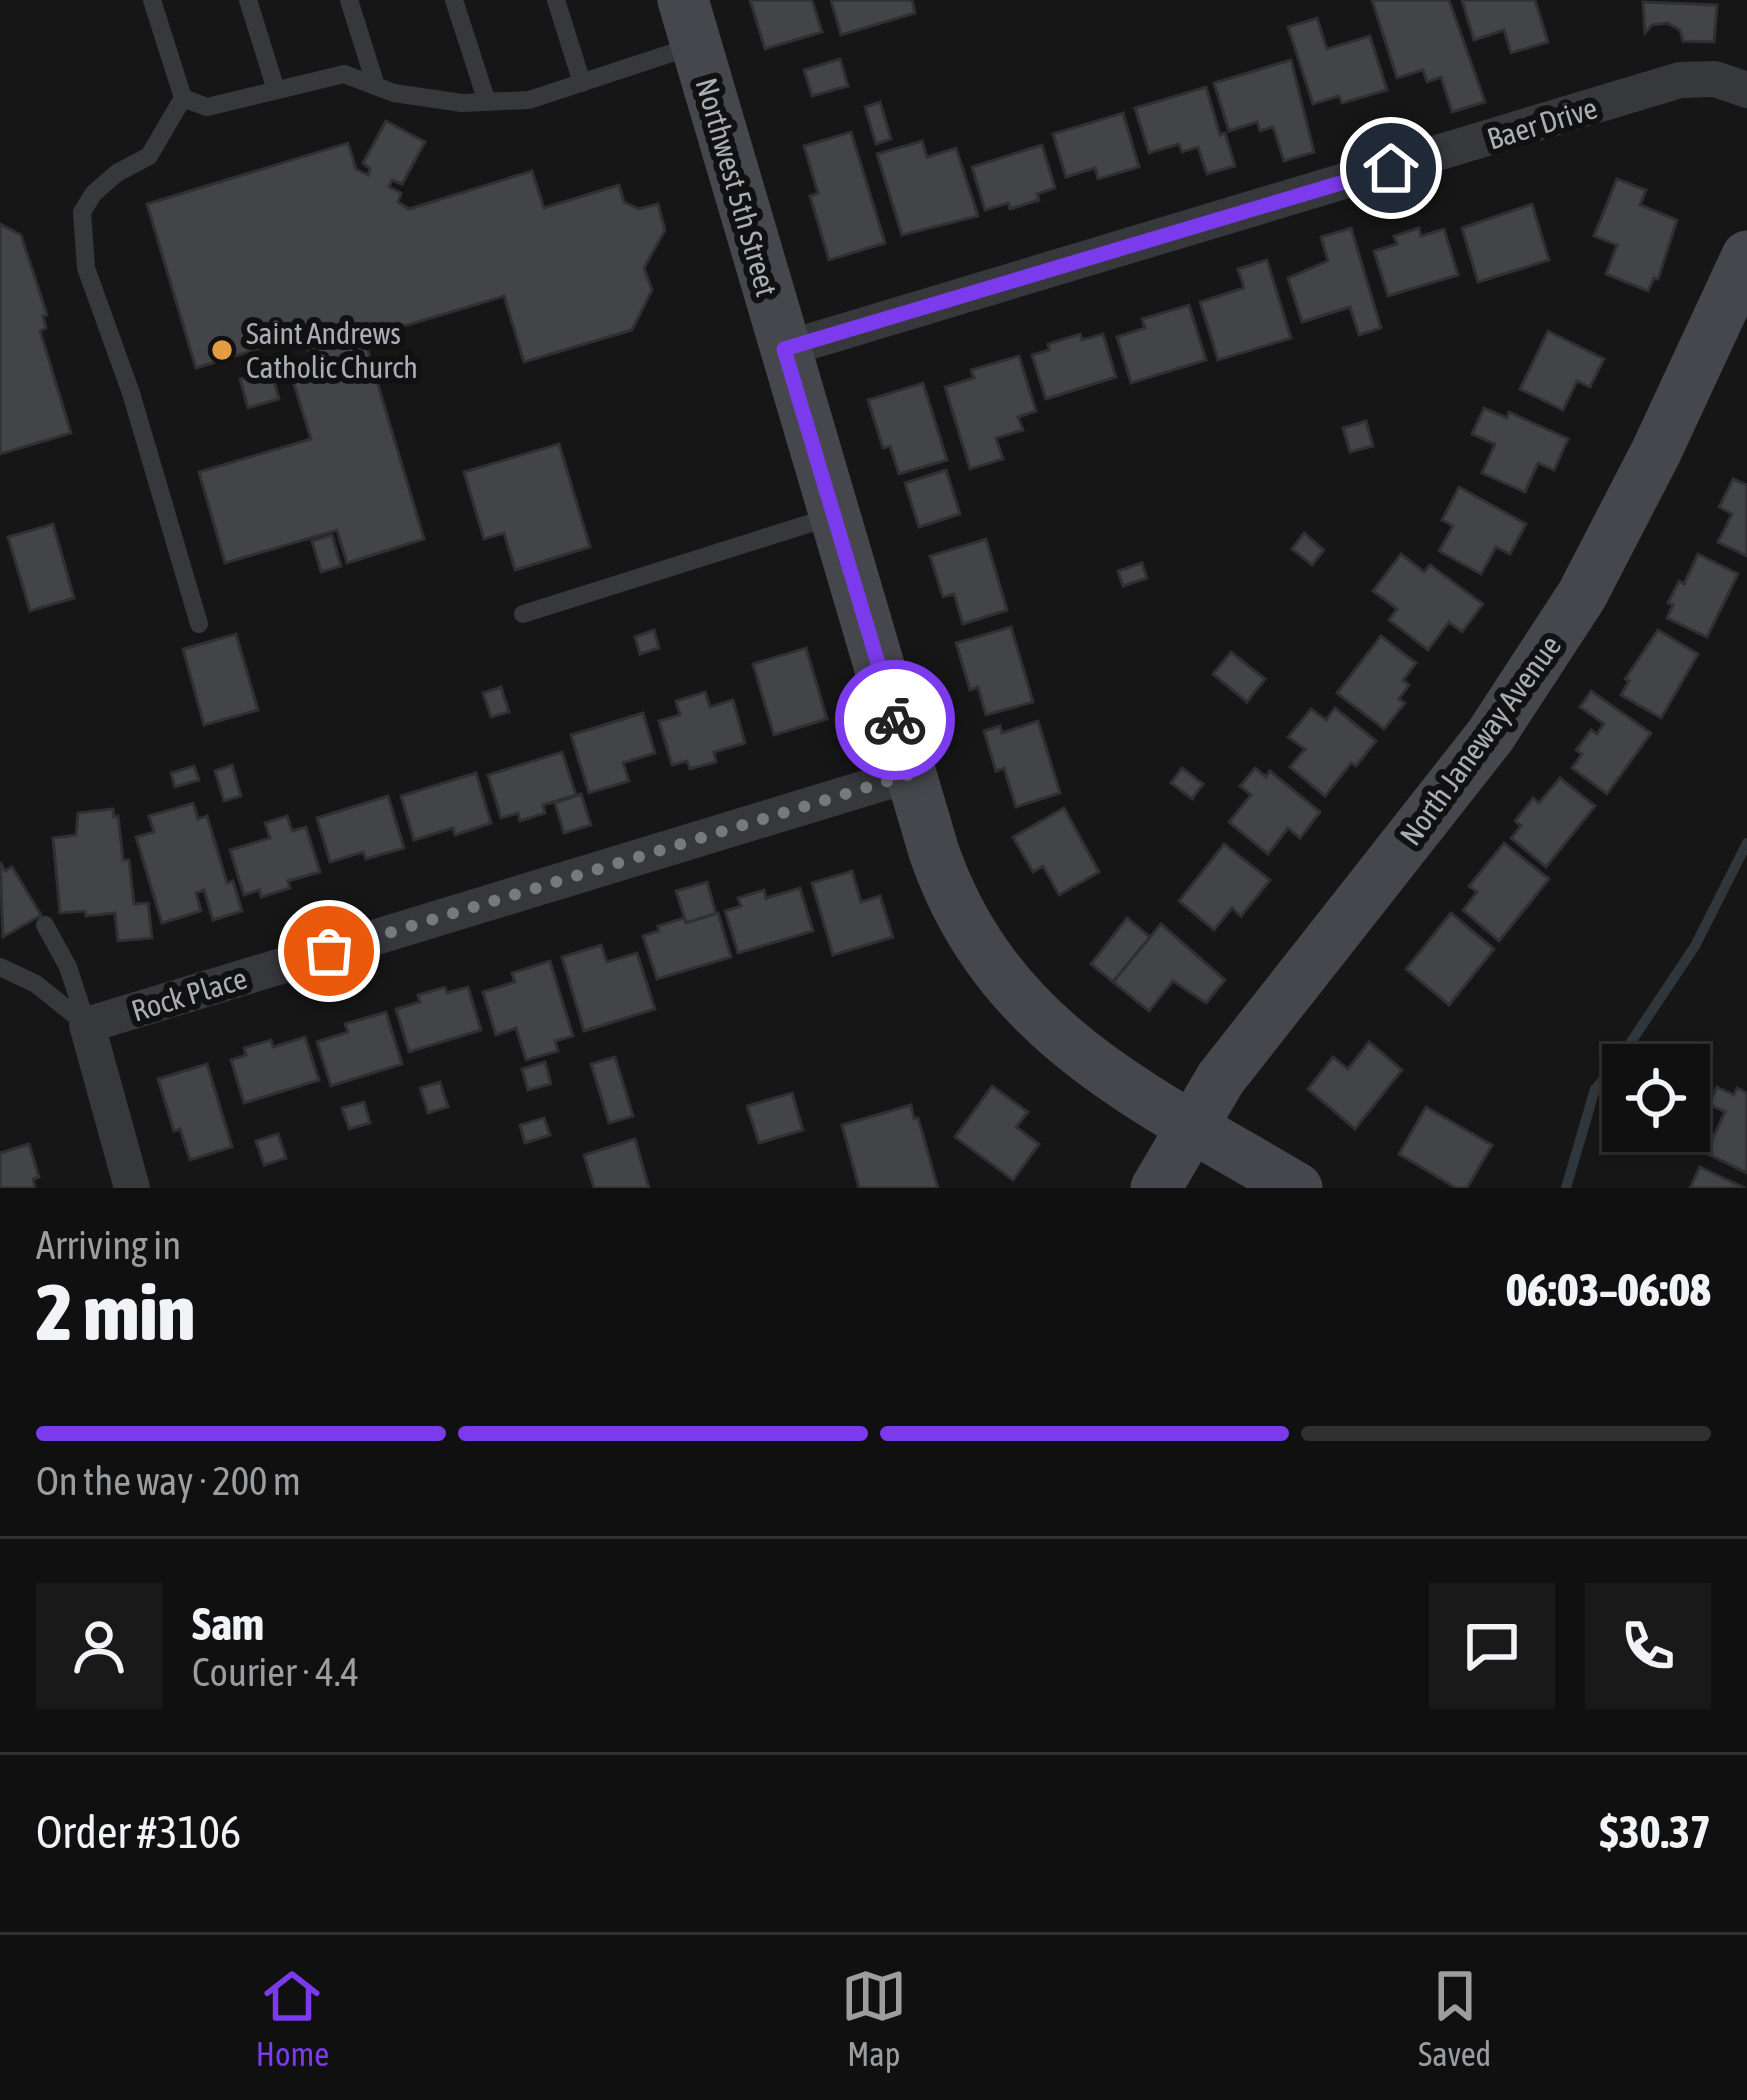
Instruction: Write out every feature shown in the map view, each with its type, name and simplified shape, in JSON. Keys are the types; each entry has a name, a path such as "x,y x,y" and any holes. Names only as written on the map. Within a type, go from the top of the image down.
{"street":[{"name":"Northwest 5th Street","path":"689,22 911,774 943,878 962,919 1024,1005 1068,1047 1297,1188"},
{"name":"Baer Drive","path":"784,349 1680,80 1715,79 1747,90"},
{"name":"North Janeway Avenue","path":"1156,1188 1221,1078 1490,736 1548,650 1648,467 1747,256"},
{"name":"Rock Place","path":"87,1025 911,774"},
{"path":"87,1025 132,1188"}],"lane":[{"path":"152,0 183,98 149,156 117,173 94,193 82,212 86,268 131,393 199,624"},
{"path":"248,0 276,90"},
{"path":"350,0 376,86"},
{"path":"454,0 487,102"},
{"path":"556,0 582,83"},
{"path":"183,98 207,107 344,74 440,100 530,100 582,83 689,22"},
{"path":"523,614 834,515"},
{"path":"45,925 68,967 87,1025"},
{"path":"0,967 36,984 87,1025"}],"building":[{"path":"750,0 812,0 822,32 765,49"},
{"path":"831,0 912,0 915,13 841,35"},
{"path":"1372,0 1449,0 1485,102 1452,112 1441,77 1427,82 1423,70 1397,78"},
{"path":"1462,0 1535,0 1548,42 1511,53 1504,30 1474,40"},
{"path":"1643,2 1717,5 1714,42 1683,41 1680,30 1667,23 1652,25 1645,33"},
{"path":"1317,18 1327,49 1370,36 1387,90 1342,103 1339,96 1313,104 1288,27"},
{"path":"840,59 848,86 812,96 804,70"},
{"path":"1291,60 1314,152 1284,161 1273,127 1260,131 1257,122 1229,131 1214,83"},
{"path":"1206,87 1235,166 1207,174 1198,147 1182,152 1179,144 1149,153 1135,108"},
{"path":"880,102 891,139 876,144 865,107"},
{"path":"1123,113 1139,167 1098,179 1095,168 1066,177 1053,134"},
{"name":"Saint Andrews Catholic Church","path":"386,121 425,142 402,184 392,180 389,187 401,193 398,202 409,209 532,171 544,208 619,185 624,202 639,209 658,204 665,230 644,268 652,290 632,330 524,362 504,296 364,338 424,539 347,563 337,530 225,563 199,472 311,439 288,365 310,358 303,335 196,368 147,204 348,143 356,169 368,175 370,169 363,163"},
{"path":"851,132 885,243 829,260 810,196 818,193 804,146"},
{"path":"922,141 927,157 956,148 978,216 902,235 877,154"},
{"path":"1042,145 1055,188 1037,194 1039,200 985,210 972,167"},
{"path":"1617,179 1646,190 1640,205 1677,220 1658,279 1654,278 1648,291 1606,274 1617,245 1594,236"},
{"path":"1532,204 1549,260 1478,282 1462,228"},
{"path":"0,224 21,235 47,315 43,316 46,328 40,331 71,433 0,454"},
{"path":"1351,228 1381,328 1359,335 1350,307 1302,322 1288,278 1328,261 1321,237"},
{"path":"1419,228 1421,236 1444,229 1458,275 1388,296 1374,251 1397,244 1394,236"},
{"path":"1267,260 1291,338 1218,360 1200,302 1244,288 1238,269"},
{"path":"1189,305 1206,360 1131,383 1117,337 1145,328 1142,319"},
{"path":"1548,331 1604,359 1590,387 1577,381 1563,410 1520,389"},
{"path":"1080,334 1082,340 1103,334 1116,377 1046,399 1032,355 1049,350 1048,344"},
{"path":"1019,356 1036,411 1018,417 1023,430 996,438 1003,459 970,469 945,387 974,378 971,370"},
{"path":"271,370 279,399 248,408 240,379"},
{"path":"923,383 947,460 899,474 890,446 883,448 868,400"},
{"path":"1484,408 1507,418 1509,412 1568,439 1554,470 1538,463 1525,492 1482,473 1495,444 1472,434"},
{"path":"1366,421 1373,446 1350,452 1343,428"},
{"path":"559,444 590,547 515,570 504,533 484,539 464,472"},
{"path":"946,470 960,514 919,527 905,483"},
{"path":"1733,479 1747,485 1747,556 1718,542 1732,514 1719,507"},
{"path":"1459,487 1526,524 1510,554 1496,547 1481,574 1439,551 1453,526 1442,520"},
{"path":"53,524 74,598 30,611 8,537"},
{"path":"1304,533 1324,550 1312,565 1292,549"},
{"path":"332,535 341,566 321,572 312,541"},
{"path":"986,539 1007,610 963,624 954,594 943,597 930,556"},
{"path":"1401,554 1424,572 1430,565 1483,604 1462,632 1449,622 1428,650 1389,620 1397,609 1373,591"},
{"path":"1698,554 1738,574 1707,637 1667,618 1673,605 1668,603 1679,581 1684,584"},
{"path":"1142,563 1147,578 1123,586 1118,571"},
{"path":"1011,627 1033,702 986,715 978,687 970,690 956,643"},
{"path":"654,630 659,648 640,654 635,637"},
{"path":"1658,630 1698,654 1661,718 1621,695 1629,681 1625,679"},
{"path":"236,634 258,710 204,725 183,649"},
{"path":"1381,636 1416,663 1403,680 1409,685 1399,699 1405,703 1384,729 1337,693"},
{"path":"806,648 827,719 774,735 753,664"},
{"path":"1231,652 1265,679 1247,702 1213,674"},
{"path":"501,687 509,712 491,717 483,693"},
{"path":"1591,691 1651,733 1607,794 1572,768 1582,754 1576,750 1591,730 1597,734 1604,724 1580,707"},
{"path":"705,692 710,707 733,700 745,743 714,752 716,762 690,769 687,761 672,765 659,721 680,715 676,701"},
{"path":"1335,708 1376,741 1325,796 1290,767 1305,749 1288,737 1311,709 1326,720"},
{"path":"643,713 655,753 623,763 629,781 589,793 571,735"},
{"path":"1038,721 1060,793 1016,807 1004,768 996,771 984,731 1000,726 1002,733"},
{"path":"562,752 576,795 543,805 545,813 520,821 518,813 501,818 488,775"},
{"path":"232,765 241,796 224,801 215,771"},
{"path":"194,766 199,780 175,787 171,773"},
{"path":"1182,768 1203,784 1192,799 1171,783"},
{"path":"1255,768 1266,777 1270,771 1320,812 1300,838 1288,828 1268,854 1229,822 1251,795 1240,786"},
{"path":"476,773 491,823 455,835 453,828 414,840 401,796"},
{"path":"1560,778 1595,806 1546,867 1511,838 1521,826 1515,821 1533,798 1539,803"},
{"path":"581,794 591,825 564,833 555,803"},
{"path":"388,796 404,848 366,859 363,852 330,862 317,818"},
{"path":"193,803 198,819 207,816 227,883 233,881 242,911 213,920 204,890 196,893 201,911 162,923 136,837 154,832 149,816"},
{"path":"1064,808 1099,872 1059,895 1043,866 1033,872 1013,837"},
{"path":"113,809 123,860 129,860 134,904 148,903 152,938 118,941 115,913 60,913 53,838 76,835 78,813"},
{"path":"287,816 292,831 306,827 320,872 288,881 290,888 261,897 259,890 244,895 230,850 270,838 265,823"},
{"path":"1504,843 1549,879 1499,941 1463,910 1477,892 1469,886"},
{"path":"1224,844 1270,880 1241,916 1232,908 1214,930 1179,901"},
{"path":"0,862 5,871 12,867 41,915 3,937"},
{"path":"852,871 861,902 880,896 893,937 833,955 812,883"},
{"path":"707,882 716,914 686,923 676,891"},
{"path":"800,888 813,931 738,953 725,911 741,906 738,898 764,890 766,898"},
{"path":"718,913 731,957 657,979 643,936 684,918 686,923"},
{"path":"1451,913 1494,949 1449,1005 1406,969"},
{"path":"1127,918 1150,937 1113,982 1091,964"},
{"path":"1161,924 1225,980 1206,1003 1173,981 1149,1011 1113,982"},
{"path":"601,945 607,962 637,953 655,1009 584,1031 562,957"},
{"path":"550,961 573,1036 555,1041 558,1051 526,1060 516,1028 496,1035 483,992 515,982 512,973"},
{"path":"445,987 447,993 468,987 481,1030 409,1052 396,1009 420,1002 418,995"},
{"path":"386,1012 402,1064 331,1086 317,1042 348,1032 345,1024"},
{"path":"305,1037 319,1080 244,1103 231,1060 246,1055 244,1048 271,1040 273,1047"},
{"path":"1369,1042 1402,1070 1355,1129 1308,1089 1333,1057 1348,1069"},
{"path":"615,1057 633,1116 609,1123 591,1064"},
{"path":"545,1062 551,1084 528,1090 522,1069"},
{"path":"207,1064 232,1147 190,1160 180,1129 174,1131 158,1079"},
{"path":"440,1082 448,1107 428,1113 420,1088"},
{"path":"992,1086 1028,1112 1016,1127 1039,1144 1013,1180 955,1137"},
{"path":"1717,1087 1734,1095 1737,1088 1747,1093 1747,1173 1706,1153 1725,1112 1710,1102"},
{"path":"792,1093 803,1130 759,1143 747,1106"},
{"path":"364,1102 370,1123 349,1129 342,1108"},
{"path":"911,1105 938,1188 859,1188 842,1125"},
{"path":"1426,1107 1492,1145 1467,1188 1456,1188 1399,1154"},
{"path":"544,1118 550,1135 525,1143 520,1125"},
{"path":"278,1134 286,1158 264,1165 256,1141"},
{"path":"635,1139 649,1188 594,1188 584,1155"},
{"path":"29,1144 39,1177 33,1179 35,1188 0,1188 0,1153"},
{"path":"1700,1167 1745,1188 1690,1188"}],"waterway":[{"path":"1566,1188 1595,1089 1695,946 1747,843"}],"way so far":[{"path":"329,951 911,774 895,720"}],"place":[{"name":"Saint Andrews Catholic Church","path":"222,350"}],"route":[{"path":"895,720 784,349 1391,168"}]}
